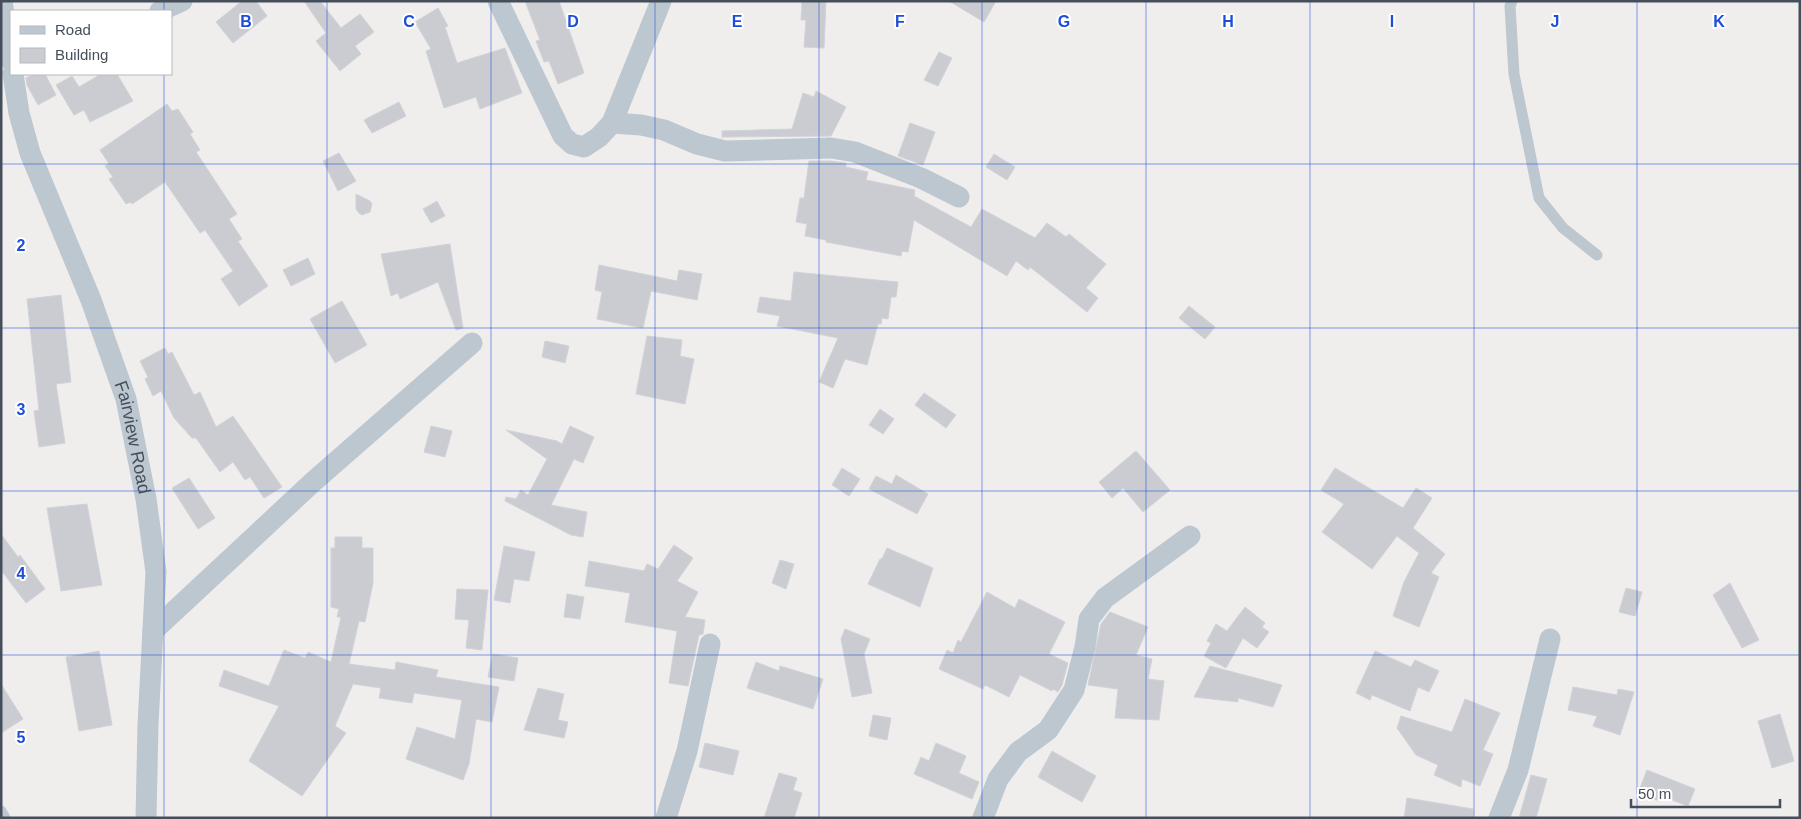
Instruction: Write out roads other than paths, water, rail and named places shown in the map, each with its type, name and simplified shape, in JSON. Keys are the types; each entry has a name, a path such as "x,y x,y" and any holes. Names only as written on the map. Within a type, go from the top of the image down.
{"street":[{"name":"Fairview Road","path":"2,1 10,54"},
{"path":"162,10 182,1"},
{"path":"498,1 563,136 572,144 584,147 599,137 612,123 661,1"},
{"name":"Fairview Road","path":"13,75 19,113 30,153 91,300 126,399 146,499 156,572 146,818"},
{"path":"612,123 641,125 664,130 697,144 725,151 831,148 855,152 921,178 959,197"},
{"path":"153,631 314,481 472,343"},
{"path":"983,818 998,779 1018,752 1048,730 1074,690 1085,647 1088,619 1105,598 1190,536"},
{"path":"1499,818 1518,770 1550,639"},
{"path":"666,818 687,751 710,644"}],"lane":[{"path":"1512,1 1510,6 1514,74 1539,198 1563,228 1597,255"},
{"path":"1,811 5,818"}]}
